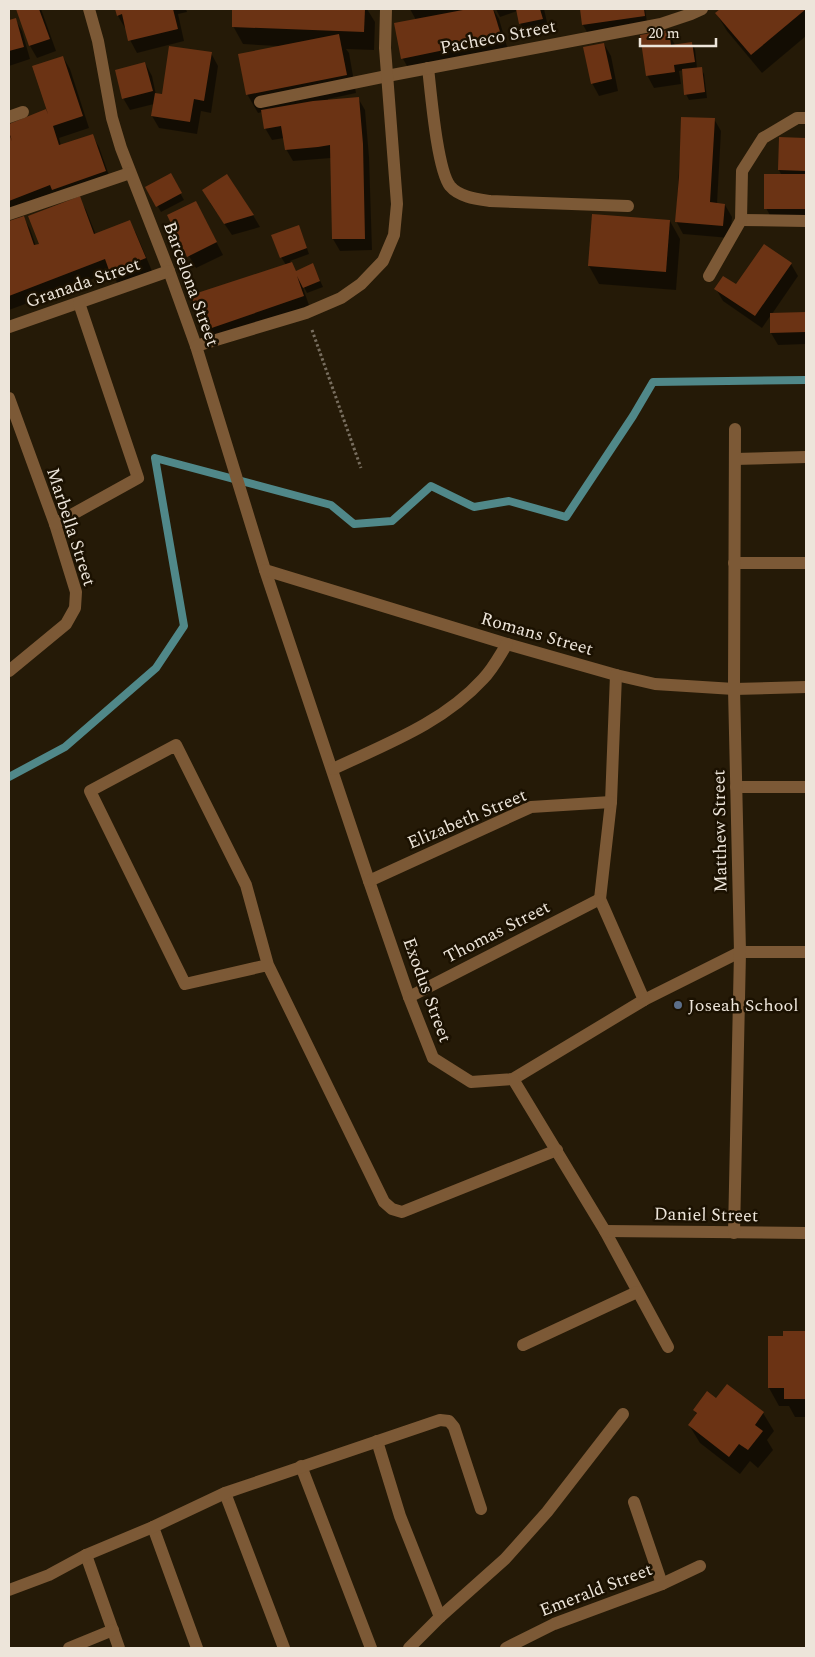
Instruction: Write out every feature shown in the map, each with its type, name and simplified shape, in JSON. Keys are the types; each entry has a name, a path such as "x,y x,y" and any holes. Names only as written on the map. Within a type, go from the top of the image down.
{"street":[{"name":"Barcelona Street","path":"89,9 98,41 112,118 130,173 169,271 196,346 265,570"},
{"path":"196,346 306,313 341,298 361,284 383,261 394,235 397,204 385,48 386,9"},
{"name":"Pacheco Street","path":"260,102 662,24 702,9"},
{"path":"428,68 443,174 451,188 468,197 490,202 628,206"},
{"path":"9,117 23,112"},
{"path":"709,276 741,220 742,171 763,138 797,118 806,118"},
{"path":"9,214 130,173"},
{"path":"741,220 806,220"},
{"name":"Granada Street","path":"9,327 169,271"},
{"path":"55,524 138,478 79,303"},
{"name":"Marbella Street","path":"9,398 55,524 76,592 76,608 66,624 9,671"},
{"name":"Matthew Street","path":"734,1233 740,952 734,689 735,429"},
{"path":"735,459 806,457"},
{"path":"734,563 806,563"},
{"name":"Romans Street","path":"265,570 507,644 655,684 734,689 806,687"},
{"name":"Exodus Street","path":"265,570 409,997 433,1058 471,1082 513,1079 644,1000 740,952 806,952"},
{"path":"333,769 426,725 456,705 484,678 507,644"},
{"path":"616,675 611,802 600,899 644,1000"},
{"path":"268,966 185,984 90,791 176,745 246,885 268,966 384,1202 392,1209 402,1212 557,1150"},
{"path":"736,787 806,787"},
{"name":"Elizabeth Street","path":"370,881 532,807 611,802"},
{"name":"Thomas Street","path":"409,997 600,899"},
{"path":"513,1079 605,1231 668,1347"},
{"name":"Daniel Street","path":"605,1231 806,1233"},
{"path":"523,1345 637,1292"},
{"path":"409,1648 440,1617 505,1559 547,1512 622,1414"},
{"path":"9,1590 49,1575 86,1554 153,1527 225,1494 301,1466 440,1420 449,1420 454,1427 481,1510"},
{"path":"377,1441 400,1516 440,1617"},
{"path":"301,1466 371,1648"},
{"path":"225,1494 284,1648"},
{"path":"634,1502 662,1584"},
{"path":"153,1527 197,1648"},
{"path":"86,1554 120,1648"},
{"name":"Emerald Street","path":"506,1648 554,1624 662,1584 700,1566"},
{"path":"69,1648 113,1630"}],"path":[{"path":"306,313 361,468"}],"building":[{"path":"16,9 39,9 50,39 29,46"},
{"path":"115,9 173,9 178,29 128,41 122,14 117,16"},
{"path":"232,9 365,9 364,32 232,27"},
{"path":"468,9 493,9 502,38 401,59 394,23"},
{"path":"516,9 540,9 543,19 519,24"},
{"path":"580,9 644,9 645,16 582,25"},
{"path":"720,9 806,9 751,55 715,13"},
{"path":"16,18 24,47 9,51 9,20"},
{"path":"669,30 671,45 692,42 695,62 674,65 675,72 646,76 640,35"},
{"path":"339,34 347,75 246,95 238,54"},
{"path":"604,43 612,79 591,84 583,47"},
{"path":"169,46 212,52 204,101 194,99 190,122 151,116 155,93 162,94"},
{"path":"63,56 83,116 53,126 59,145 93,134 106,171 52,190 50,185 9,201 9,134 12,141 9,124 46,109 48,114 32,66"},
{"path":"145,62 153,91 122,99 115,70"},
{"path":"702,67 705,92 684,95 682,69"},
{"path":"359,97 363,144 365,239 332,239 330,145 285,150 281,126 264,129 261,110 313,101"},
{"path":"681,117 715,118 710,202 725,204 723,226 675,222"},
{"path":"779,137 806,138 806,171 778,170"},
{"path":"171,173 182,193 156,207 145,187"},
{"path":"227,174 254,215 224,224 202,190"},
{"path":"764,174 806,174 806,209 764,209"},
{"path":"80,196 94,234 130,220 146,258 110,273 105,259 9,296 9,221 24,216 34,245 39,244 28,216"},
{"path":"196,201 217,242 187,257 167,215"},
{"path":"592,214 670,220 666,272 588,266"},
{"path":"299,225 307,248 280,258 271,235"},
{"path":"764,244 792,263 755,316 714,289 723,276 736,284"},
{"path":"292,262 296,271 313,263 320,281 303,288 297,276 304,296 203,331 191,295"},
{"path":"806,312 806,332 770,333 770,313"},
{"path":"783,1331 806,1331 806,1399 784,1399 784,1388 768,1388 768,1336 783,1336"},
{"path":"727,1384 764,1412 755,1425 763,1431 748,1450 739,1444 729,1457 688,1425 697,1413 693,1410 707,1391 716,1398"}],"waterway":[{"path":"9,777 65,747 156,668 184,626 155,458 331,505 354,524 392,521 431,486 474,507 509,501 566,517 633,416 653,382 806,380"}],"place":[{"name":"Joseah School","path":"678,1005"}]}
